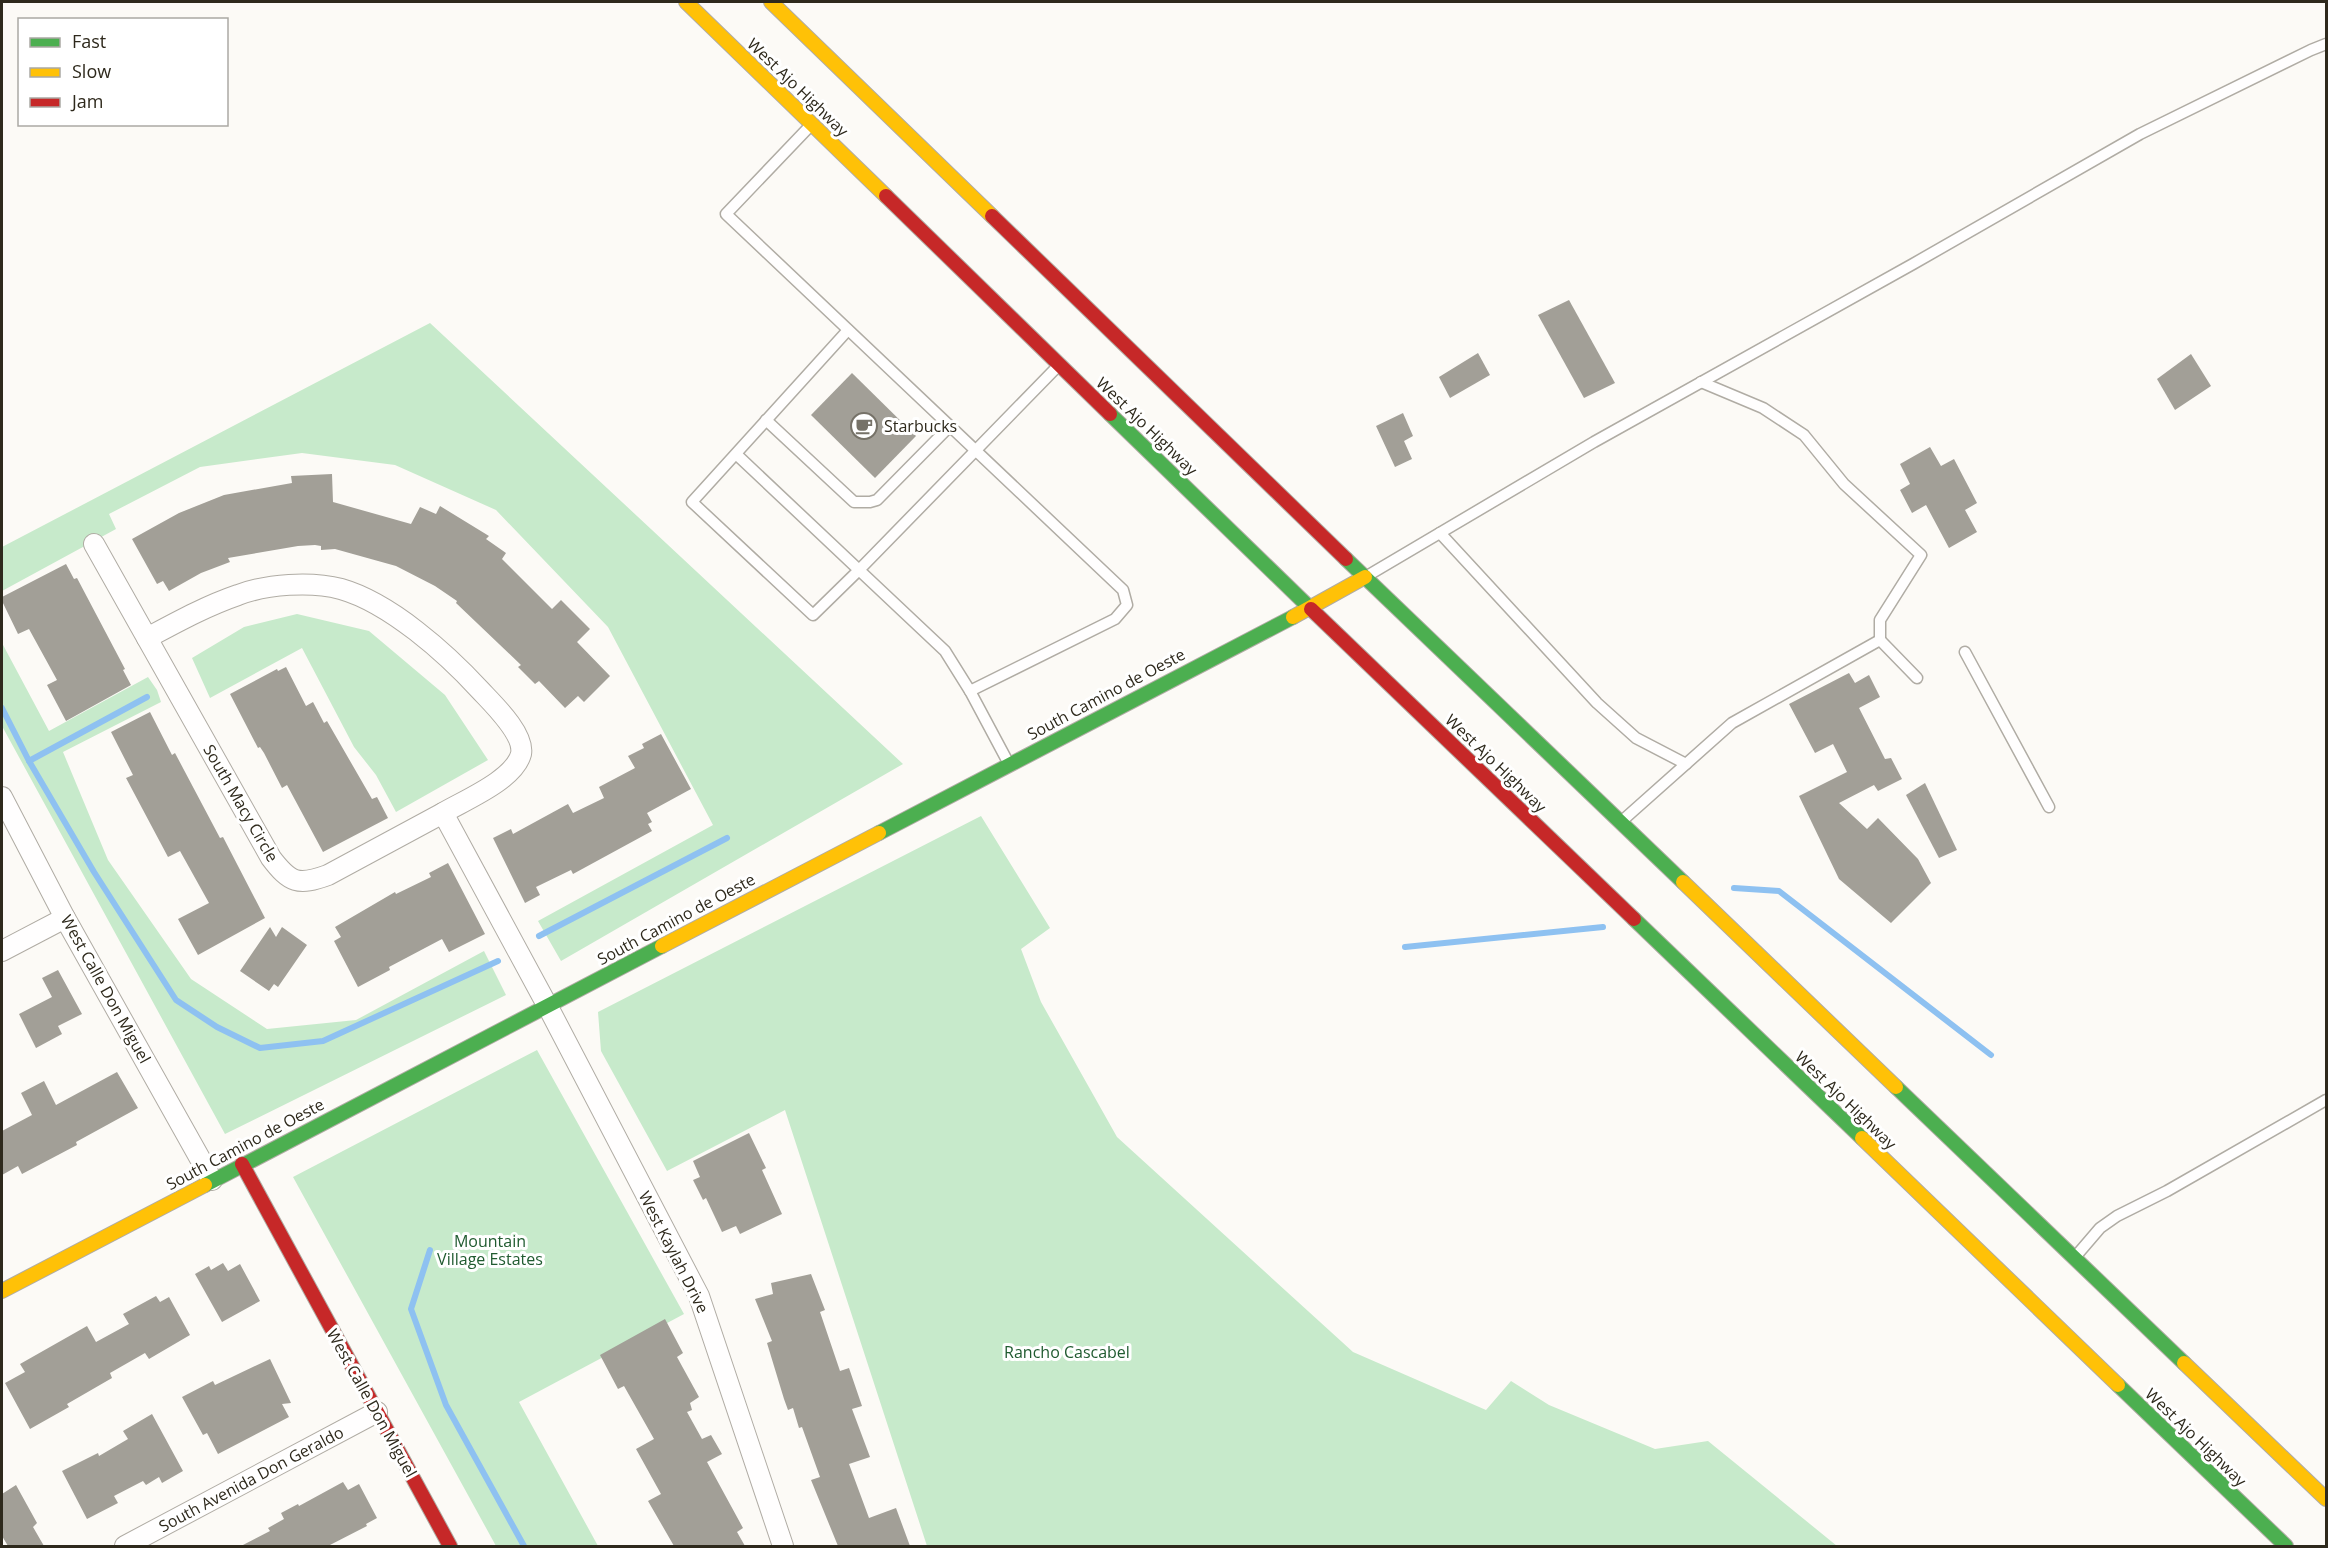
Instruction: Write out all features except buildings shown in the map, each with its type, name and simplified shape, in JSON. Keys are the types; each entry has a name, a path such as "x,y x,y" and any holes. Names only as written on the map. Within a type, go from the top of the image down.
{"main road":[{"name":"West Ajo Highway","path":"686,2 1310,608 2286,1546"},
{"path":"771,2 1365,577 2326,1499"},
{"name":"South Camino de Oeste","path":"2,1291 1310,608 1365,577"},
{"name":"West Calle Don Miguel","path":"242,1164 450,1546"}],"street":[{"name":"South Macy Circle","path":"94,544 271,858 293,881 310,881 328,875 505,776 529,754 507,718 468,677 434,646 384,608 341,589 292,584 240,594 195,613 147,638"},
{"name":"West Calle Don Miguel","path":"2,797 65,918 212,1180"},
{"path":"442,813 547,1005"},
{"path":"2,951 65,918"},
{"name":"West Kaylah Drive","path":"547,1005 699,1296 783,1546"},
{"name":"South Avenida Don Geraldo","path":"125,1546 377,1412"}],"lane":[{"path":"1365,577 1594,442 2140,134 2326,44"},
{"path":"812,123 726,214 1123,590 1126,606 1115,619 970,691"},
{"path":"848,330 692,502 813,615 1060,365"},
{"path":"1701,382 1763,408 1804,435 1844,484 1921,555 1880,620 1880,640 1917,678"},
{"path":"766,420 854,502 877,500 950,426"},
{"path":"736,453 945,651 970,691 1009,764"},
{"path":"1440,533 1597,703 1636,738 1686,764"},
{"path":"1621,822 1732,723 1880,640"},
{"path":"1965,652 2049,807"},
{"path":"2075,1258 2100,1228 2117,1216 2167,1191 2326,1100"}],"green space":[{"path":"430,323 903,764 561,961 538,921 713,825 608,627 496,510 395,465 302,453 200,467 109,514 116,529 2,591 2,547"},
{"path":"297,614 369,631 445,695 488,760 396,812 376,775 354,747 302,648 210,698 192,658 244,627"},
{"path":"2,643 49,731 148,677 157,690 161,702 63,752 108,860 191,979 267,1029 356,1020 484,951 506,995 225,1134 2,726"},
{"name":"Rancho Cascabel","path":"981,816 1050,928 1021,949 1041,1002 1117,1137 1353,1352 1486,1410 1511,1381 1549,1405 1655,1449 1708,1441 1837,1546 927,1546 785,1110 667,1171 601,1051 598,1012"},
{"name":"Mountain Village Estates","path":"537,1050 684,1314 519,1402 598,1546 496,1546 293,1177"}],"waterway":[{"path":"29,761 147,697"},
{"path":"2,708 29,761 94,872 176,1000 217,1027 260,1048 323,1041 498,961"},
{"path":"539,936 727,838"},
{"path":"1734,888 1779,891 1991,1055"},
{"path":"1405,947 1603,927"},
{"path":"430,1250 411,1309 446,1405 524,1546"}],"traffic: fast":[{"path":"1110,414 1311,609"},
{"path":"1346,559 1683,882"},
{"path":"879,833 1293,617"},
{"path":"1634,919 1862,1138"},
{"path":"205,1185 662,946"},
{"path":"1896,1087 2184,1363"},
{"path":"2118,1385 2286,1546"}],"traffic: slow":[{"path":"686,2 886,196"},
{"path":"771,2 992,216"},
{"path":"1293,617 1365,577"},
{"path":"662,946 879,833"},
{"path":"1683,882 1896,1087"},
{"path":"1862,1138 2118,1385"},
{"path":"2,1291 205,1185"},
{"path":"2184,1363 2326,1499"}],"traffic: jam":[{"path":"886,196 1110,414"},
{"path":"992,216 1346,559"},
{"path":"1311,609 1634,919"},
{"path":"242,1164 450,1546"}],"place":[{"name":"Starbucks","path":"864,426"}]}
